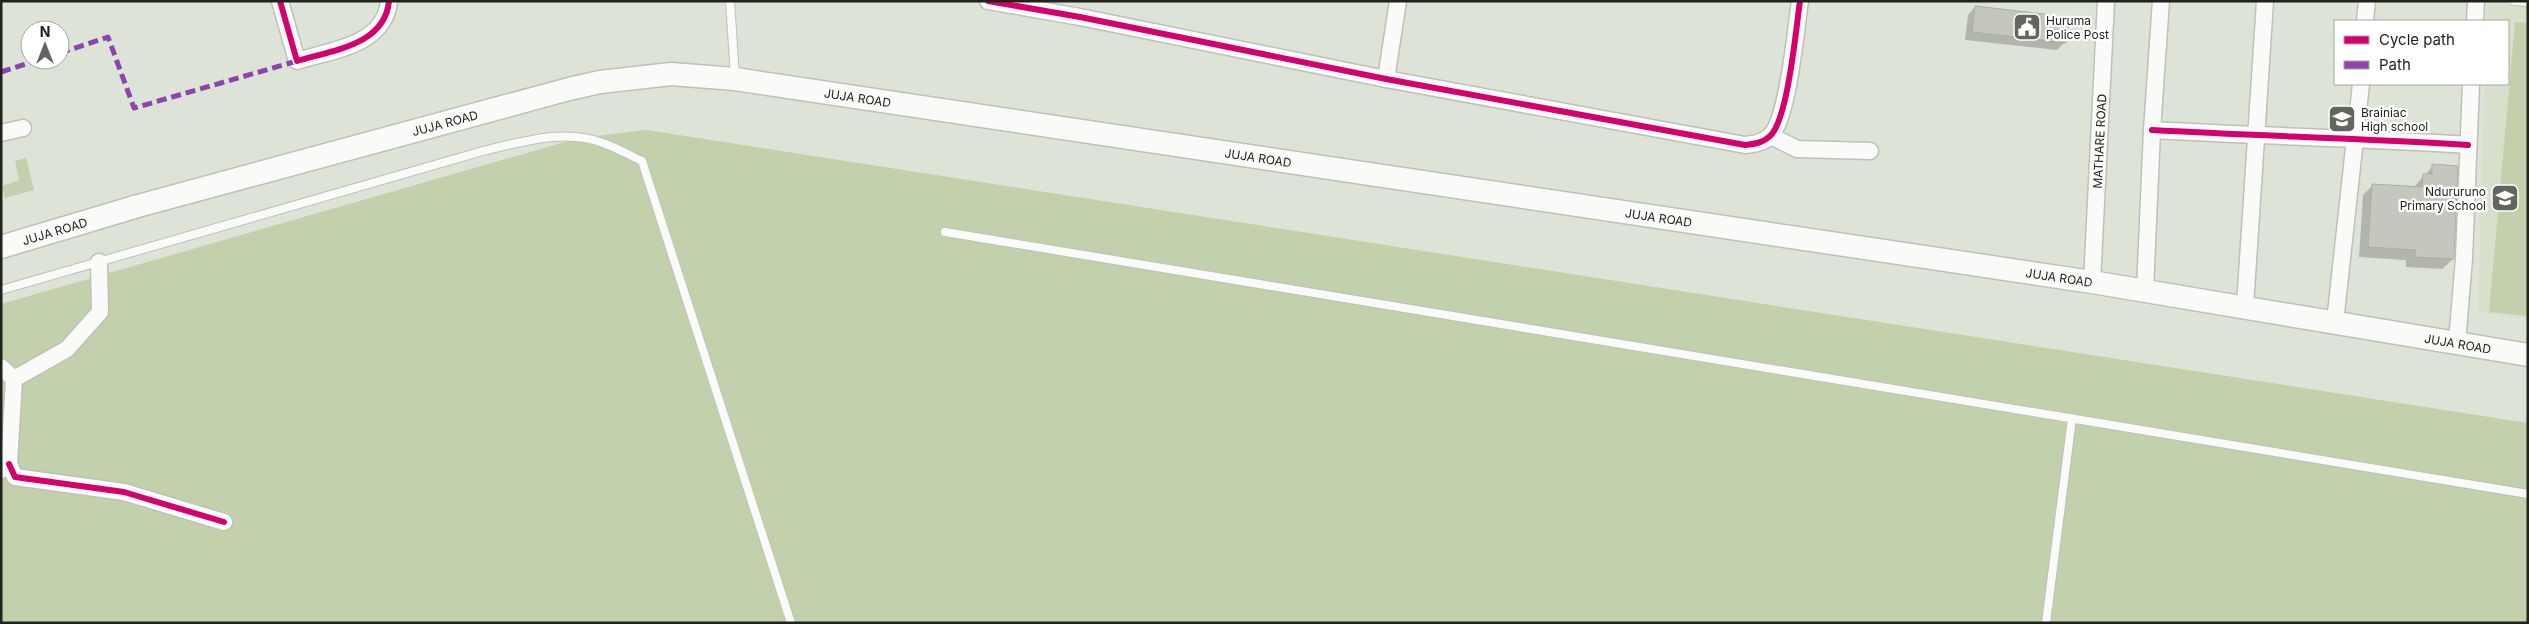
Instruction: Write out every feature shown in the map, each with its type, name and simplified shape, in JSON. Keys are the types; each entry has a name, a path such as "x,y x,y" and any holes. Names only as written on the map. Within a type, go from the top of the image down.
{"main road":[{"name":"JUJA ROAD","path":"1,247 138,206 569,88 600,82 671,74 735,79 2146,290 2528,355"}],"street":[{"path":"280,1 298,61 368,38 388,14 389,1"},
{"path":"988,1 1080,17 1386,79 1745,145 1760,143 1771,136 1778,124 1786,93 1800,1"},
{"path":"1386,79 1398,1"},
{"name":"MATHARE ROAD","path":"2092,282 2106,1"},
{"path":"2146,290 2152,130 2161,1"},
{"path":"2245,306 2265,1"},
{"path":"2365,20 2367,1"},
{"path":"2475,20 2476,1"},
{"path":"2334,322 2361,85"},
{"path":"2457,343 2464,258 2471,85"},
{"path":"1,133 24,128"},
{"path":"2152,130 2257,136 2356,138 2468,145"},
{"path":"1771,136 1797,149 1870,151"},
{"path":"14,379 67,349 100,312 99,262"},
{"path":"1,368 14,379"},
{"path":"14,379 5,467 16,477 124,492 224,522"}],"lane":[{"path":"730,1 735,79"},
{"path":"2514,1 2528,2"},
{"path":"1,290 482,151 544,137 577,137 602,142 642,161 790,623"},
{"path":"945,232 2528,494"},
{"path":"2046,623 2072,418"}],"shaded area":[{"name":"Ndururuno Primary School","path":"2488,1 2528,1 2528,319 2478,312 2485,85 2509,85 2509,20 2487,20"}],"green space":[{"path":"2515,22 2528,23 2528,316 2489,312"},
{"path":"647,130 2528,423 2528,623 1,623 1,304 579,138"},
{"path":"26,158 34,190 5,198 2,186 19,180 15,161"}],"building":[{"path":"1975,6 2052,15 2051,19 2069,21 2066,43 1972,32"},
{"path":"2432,164 2458,166 2454,259 2415,257 2416,250 2368,247 2372,184 2422,187 2423,174 2432,174"}],"marked path":[{"path":"70,50 108,37 134,108 297,61"},
{"path":"1,72 20,66"}],"cycle path":[{"path":"280,1 297,61 341,49 368,36 378,27 385,16 389,1"},
{"path":"988,1 1080,17 1386,79 1745,145 1755,144 1770,136 1782,112 1800,1"},
{"path":"2152,130 2468,145"},
{"path":"9,464 15,477 124,492 224,522"}],"place":[{"name":"Huruma Police Post","path":"2027,27"},
{"name":"Brainiac High school","path":"2342,119"},
{"name":"Ndururuno Primary School","path":"2505,198"}]}
